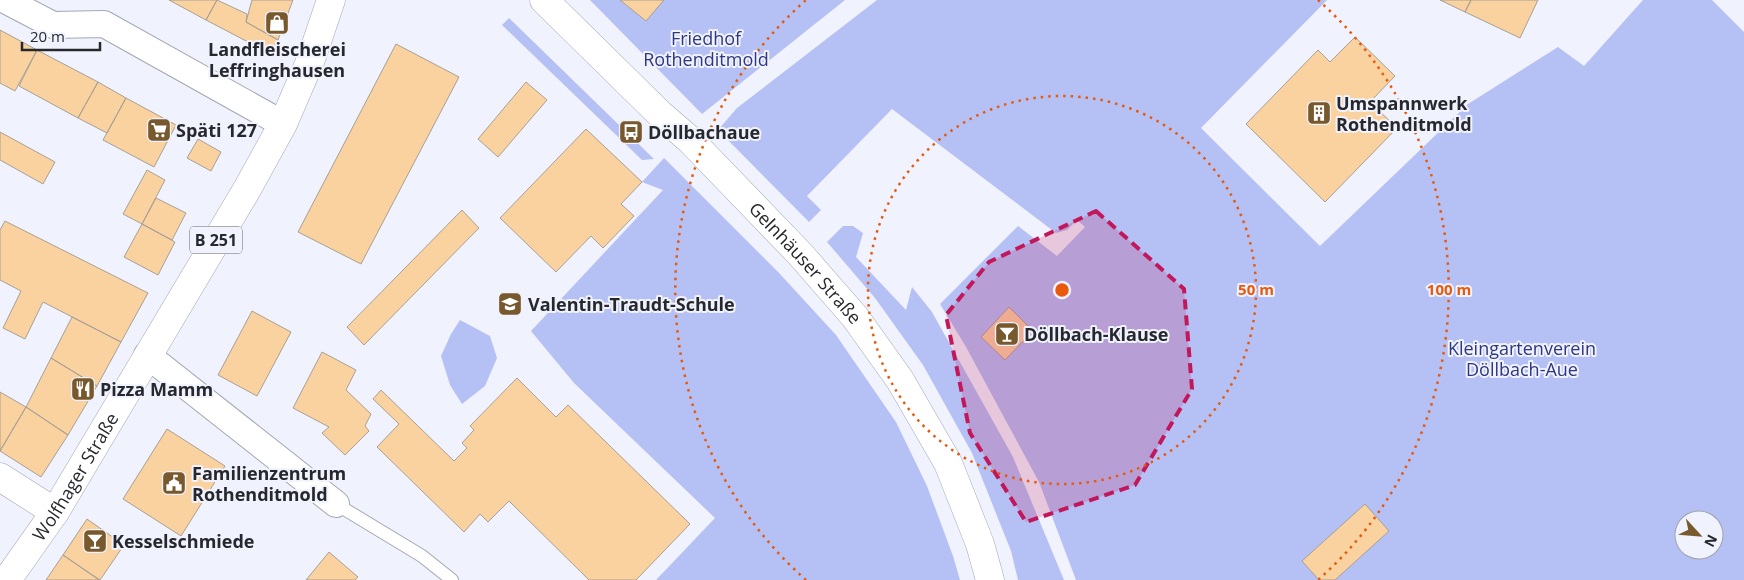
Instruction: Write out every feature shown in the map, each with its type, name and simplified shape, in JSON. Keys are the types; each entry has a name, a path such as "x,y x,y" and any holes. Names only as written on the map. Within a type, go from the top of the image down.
{"main road":[{"name":"Wolfhager Straße","path":"7,580 54,512 284,124 311,59 331,0"},
{"name":"Gelnhäuser Straße","path":"544,0 660,114 690,140 800,254 855,317 900,380 948,463 980,544 990,580"},
{"path":"0,476 54,512"}],"street":[{"path":"5,0 52,25 104,24 284,124"},
{"path":"147,355 336,504"}],"lane":[{"path":"336,504 422,556 452,580"}],"highlighted area":[{"path":"1096,211 1184,289 1192,389 1135,485 1026,522 970,433 946,315 989,262"}],"green space":[{"name":"Friedhof Rothenditmold","path":"590,0 845,0 702,114"},
{"name":"Kleingartenverein Döllbach-Aue","path":"877,0 1327,0 1201,128 1320,246 1468,104 1558,47 1584,66 1643,0 1712,0 1744,32 1744,580 1076,580 1039,482 966,347 940,304 1018,226 1057,256 1085,227 1077,220 1067,230 1056,233 892,109 807,196 821,210 809,222 718,130 737,108"},
{"path":"509,18 654,159 642,160 502,25"},
{"path":"664,158 780,274 836,335 896,422 927,486 960,580 656,580 715,518 574,383 531,331 663,190 642,182"},
{"path":"843,226 853,226 863,233 856,257 906,310 912,287 932,312 1013,457 1064,580 1018,580 1011,551 972,453 923,365 875,298 827,242"},
{"path":"460,320 490,336 497,358 485,386 462,404 450,385 441,356"}],"building":[{"path":"169,0 217,0 206,20"},
{"path":"217,0 247,14 246,22 278,40 271,54 206,20"},
{"path":"252,0 293,0 278,40 246,22"},
{"path":"620,0 664,0 646,21"},
{"path":"1440,0 1471,0 1465,12"},
{"path":"1471,0 1538,0 1520,38 1465,12"},
{"path":"0,30 37,50 15,91 0,83"},
{"name":"Umspannwerk Rothenditmold","path":"1355,37 1395,76 1370,102 1397,128 1325,202 1246,124 1318,50 1330,62"},
{"path":"396,44 459,77 361,264 298,232"},
{"path":"37,50 98,82 78,118 19,86"},
{"path":"98,82 126,98 107,133 78,118"},
{"path":"526,82 547,100 498,157 478,139"},
{"path":"126,98 176,125 154,167 103,140"},
{"path":"586,129 642,182 621,204 634,216 603,248 591,236 556,272 500,218"},
{"path":"0,132 55,162 43,184 0,160"},
{"path":"198,139 221,152 211,171 187,158"},
{"path":"147,170 165,180 142,224 123,214"},
{"path":"156,198 186,213 172,240 142,224"},
{"path":"462,210 479,228 364,345 347,327"},
{"path":"5,221 148,293 121,342 43,302 25,339 3,328 21,291 0,280 0,230"},
{"path":"142,224 175,242 158,275 124,257"},
{"name":"Döllbach-Klause","path":"1009,307 1033,331 1005,360 981,337"},
{"path":"252,311 291,332 257,396 218,375"},
{"path":"72,317 121,342 97,386 51,358"},
{"path":"322,352 356,370 346,390 371,414 365,426 369,431 345,455 322,433 329,427 293,408"},
{"path":"51,358 97,386 68,435 26,407"},
{"path":"517,378 556,417 568,405 690,524 636,580 589,580 509,501 488,522 480,514 464,532 377,447 399,424 373,399 381,390 454,461 467,448 462,443 474,430 470,426"},
{"path":"0,392 26,407 0,451"},
{"path":"26,407 68,435 41,477 0,451"},
{"name":"Familienzentrum Rothenditmold","path":"167,429 225,466 181,536 123,499"},
{"path":"1365,504 1389,531 1335,580 1319,580 1302,561"},
{"path":"87,519 124,545 100,580 63,555"},
{"path":"329,552 358,577 355,580 306,580"},
{"path":"63,555 99,580 46,580"}],"place":[{"name":"Landfleischerei Leffringhausen","path":"277,23"},
{"name":"Umspannwerk Rothenditmold","path":"1319,113"},
{"name":"Späti 127","path":"159,130"},
{"name":"Döllbachaue","path":"631,132"},
{"name":"Valentin-Traudt-Schule","path":"510,304"},
{"name":"Döllbach-Klause","path":"1007,334"},
{"name":"Pizza Mamm","path":"83,389"},
{"name":"Familienzentrum Rothenditmold","path":"174,483"},
{"name":"Kesselschmiede","path":"95,541"}]}
